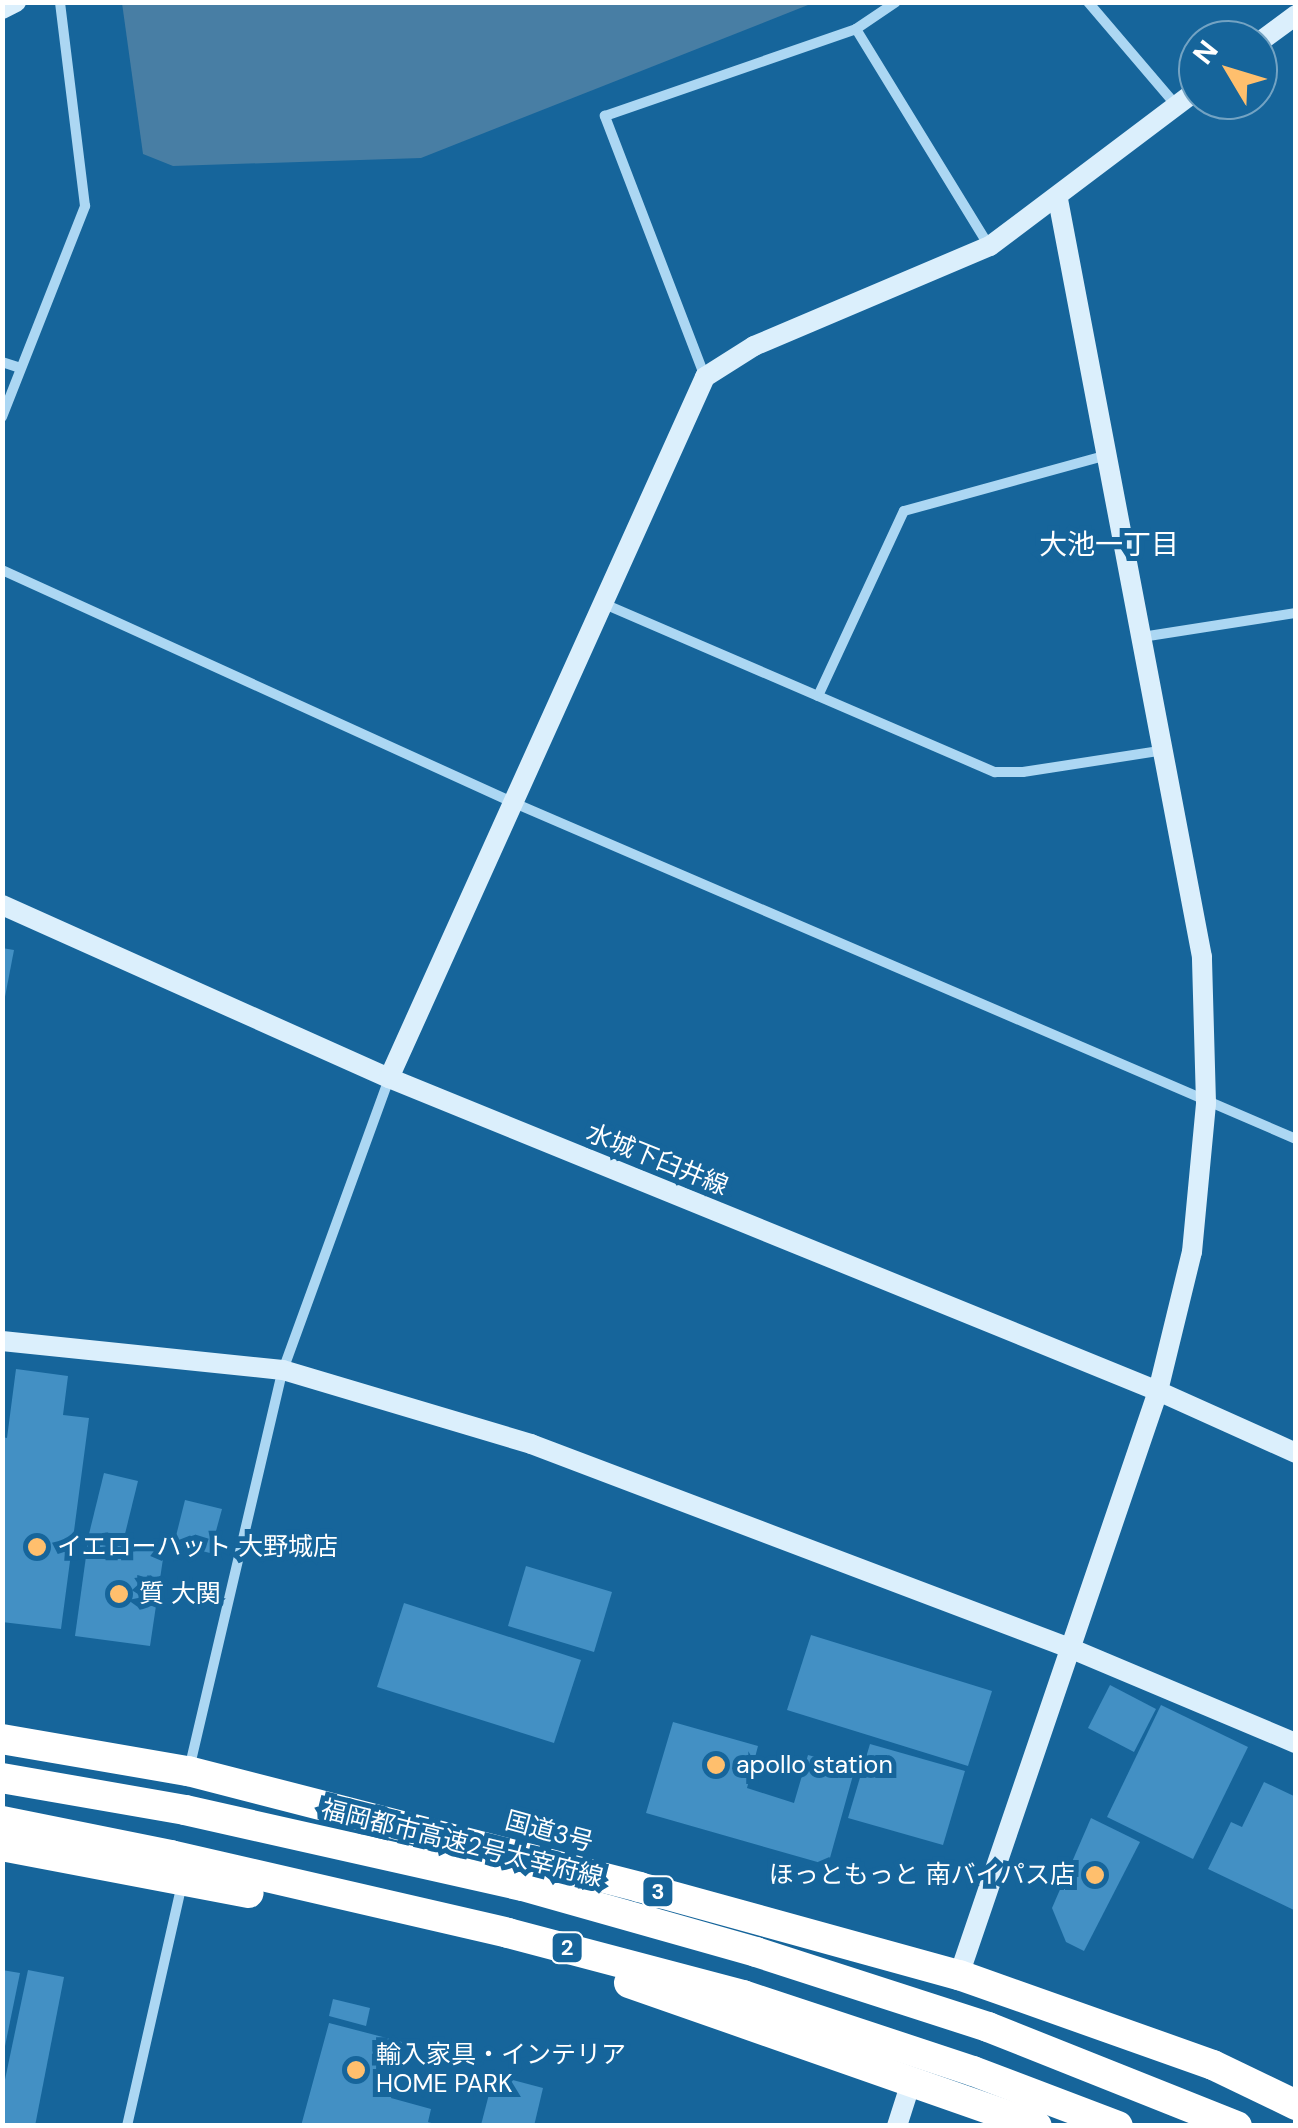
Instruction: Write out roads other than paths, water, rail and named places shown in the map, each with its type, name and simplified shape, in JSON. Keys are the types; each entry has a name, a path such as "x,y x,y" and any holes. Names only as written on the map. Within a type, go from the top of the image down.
{"highway":[{"name":"国道3号","path":"2,1739 188,1771 639,1886 958,1976 1213,2065 1296,2105"},
{"name":"福岡都市高速2号太宰府線","path":"2,1778 185,1810 523,1886 756,1952 988,2026 1237,2126"},
{"name":"2","path":"2,1822 170,1854 508,1933 743,1994 973,2070 1118,2126"},
{"path":"2,1846 183,1880 606,1975 1037,2126"}],"street":[{"path":"2,9 16,2"},
{"path":"2,417 85,206 60,2"},
{"path":"704,376 605,116 856,29 896,2"},
{"path":"188,1771 282,1370 390,1078 704,376 754,346 990,246 1058,199 1176,106 1088,2"},
{"path":"856,29 990,246"},
{"path":"958,1976 1158,1391 1192,1252 1206,1103 1202,957 1159,751 1142,637 1058,199"},
{"path":"2,362 20,368"},
{"path":"818,696 904,511 1107,455"},
{"path":"2,570 512,802 1296,1140"},
{"path":"601,602 995,772 1023,772 1159,751"},
{"path":"1142,637 1296,613"},
{"name":"水城下臼井線","path":"2,905 390,1078 1158,1391 1296,1454"},
{"path":"2,1341 282,1370 531,1444 1072,1649 1296,1743"},
{"path":"127,2126 183,1880"},
{"path":"897,2126 911,2082"}],"water":[{"path":"122,2 813,3 421,158 173,166 143,154"}],"place":[{"name":"イエローハット 大野城店","path":"37,1547"},
{"name":"質 大関","path":"119,1594"},
{"name":"apollo station","path":"716,1765"},
{"name":"ほっともっと 南バイパス店","path":"1095,1875"},
{"name":"輸入家具・インテリア HOME PARK","path":"356,2070"}],"district":[{"name":"大池一丁目","path":"1109,545"}]}
